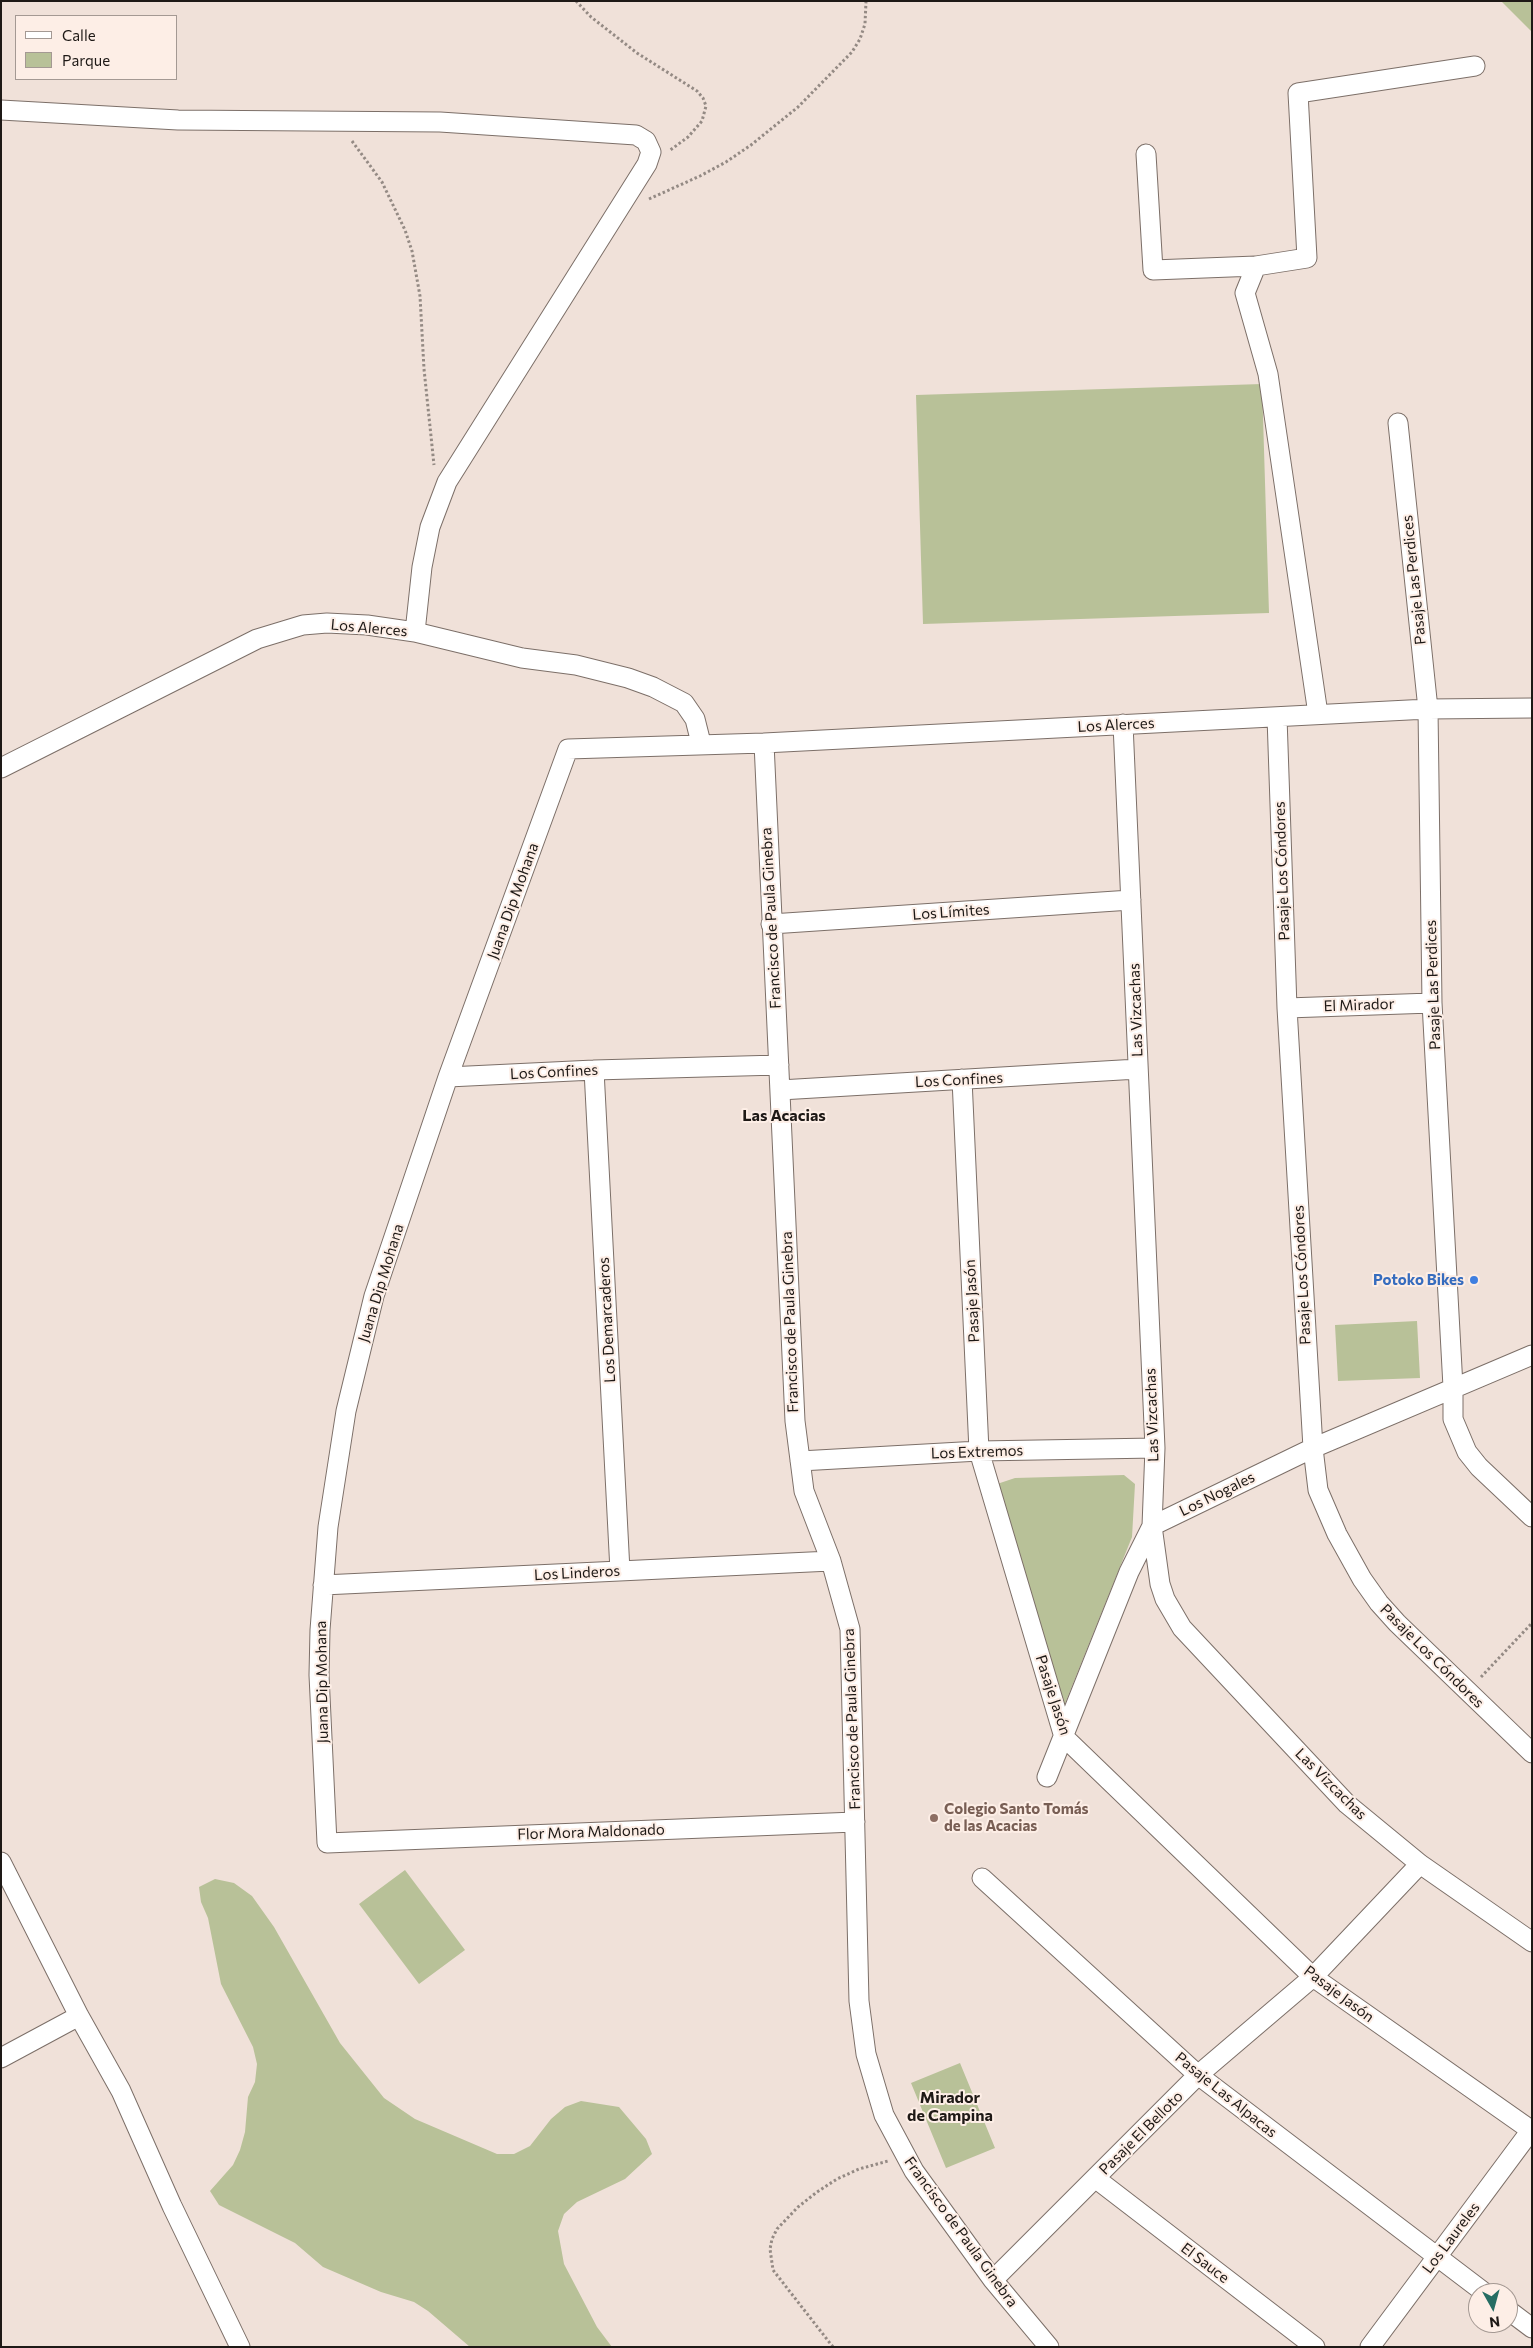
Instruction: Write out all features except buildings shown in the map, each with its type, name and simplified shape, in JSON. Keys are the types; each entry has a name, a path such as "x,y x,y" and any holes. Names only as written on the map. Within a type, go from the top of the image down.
{"street":[{"path":"1146,154 1153,270 1256,266 1307,258 1298,93 1475,66"},
{"path":"1,110 178,120 440,122 636,136 641,137 649,146 650,158 447,482 430,527 422,567 415,632"},
{"path":"1256,266 1245,293 1268,374 1318,714"},
{"name":"Pasaje Las Perdices","path":"1398,423 1428,709 1432,1003 1454,1387 1453,1420 1467,1452 1479,1467 1532,1517"},
{"name":"Los Alerces","path":"1,768 257,639 303,625 347,623 415,632 522,658 549,660 603,671 652,687 676,698 690,709 696,719 701,743"},
{"name":"Los Alerces","path":"568,749 701,743 764,743 1428,709 1532,708"},
{"name":"Pasaje Los Cóndores","path":"1277,717 1287,1008 1314,1469 1324,1506 1362,1580 1397,1623 1532,1753"},
{"name":"Las Vizcachas","path":"1123,724 1154,1448 1152,1526 1160,1584 1172,1614 1182,1628 1347,1804 1420,1864 1532,1942"},
{"name":"Francisco de Paula Ginebra","path":"764,743 795,1420 804,1491 831,1560 850,1629 862,2027 874,2084 884,2115 906,2158 932,2198 993,2280 1049,2347"},
{"name":"Juana Dip Mohana","path":"327,1843 319,1676 323,1585 336,1469 359,1353 374,1296 448,1077 568,749"},
{"name":"Los Límites","path":"771,924 1131,900"},
{"name":"El Mirador","path":"1287,1008 1432,1003"},
{"name":"Los Confines","path":"448,1077 594,1070 779,1065"},
{"name":"Los Confines","path":"780,1090 1138,1069"},
{"name":"Los Demarcaderos","path":"594,1070 620,1571"},
{"name":"Pasaje Jasón","path":"962,1080 979,1452 1064,1737 1313,1977 1531,2130"},
{"name":"Los Nogales","path":"1152,1526 1313,1448 1532,1355"},
{"name":"Los Extremos","path":"800,1461 979,1452 1154,1448"},
{"path":"1047,1777 1129,1572 1152,1526"},
{"name":"Los Linderos","path":"323,1585 831,1560"},
{"name":"Flor Mora Maldonado","path":"327,1843 855,1822"},
{"path":"1,1862 79,2016 121,2090 172,2206 240,2347"},
{"name":"Pasaje El Belloto","path":"993,2280 1198,2075 1313,1977 1420,1864"},
{"name":"Pasaje Las Alpacas","path":"982,1878 1198,2075 1472,2283"},
{"path":"1,2058 79,2016"},
{"name":"Los Laureles","path":"1370,2347 1531,2130"},
{"name":"El Sauce","path":"1095,2178 1315,2347"},
{"path":"1518,2318 1532,2328"}],"path":[{"path":"576,1 591,17 637,53 697,91 703,98 706,106 702,121 677,146 650,158"},
{"path":"618,209 664,193 700,176 743,151 776,127 821,86 852,52 866,24 866,1"},
{"path":"332,121 350,140 382,182 405,230 412,251 420,296 425,389 435,466"},
{"path":"1467,1691 1532,1623"},
{"path":"833,2347 772,2270 770,2249 772,2239 777,2230 798,2207 837,2179 882,2162 906,2158"}],"green space":[{"path":"1501,1 1532,1 1532,32"},
{"path":"1262,384 1269,613 923,624 916,395"},
{"path":"1417,1321 1420,1378 1338,1381 1335,1325"},
{"path":"1124,1475 1135,1484 1132,1537 1064,1706 997,1484 1015,1478"},
{"path":"405,1870 465,1950 419,1984 359,1904"},
{"path":"215,1879 234,1883 252,1896 274,1927 340,2043 384,2098 415,2119 497,2154 514,2154 530,2146 551,2119 565,2107 581,2101 619,2107 646,2139 652,2154 625,2179 577,2202 564,2214 558,2231 564,2264 597,2327 612,2347 470,2347 428,2311 414,2302 381,2292 323,2267 295,2243 219,2205 210,2191 233,2165 240,2150 245,2132 248,2097 255,2082 257,2064 253,2047 221,1984 208,1918 201,1902 199,1887"},
{"path":"960,2063 995,2148 946,2168 911,2083"}],"place":[{"name":"Potoko Bikes","path":"1474,1280"},
{"name":"Colegio Santo Tomás de las Acacias","path":"934,1818"}],"district":[{"name":"Las Acacias","path":"784,1116"},
{"name":"Mirador de Campina","path":"950,2107"}]}
